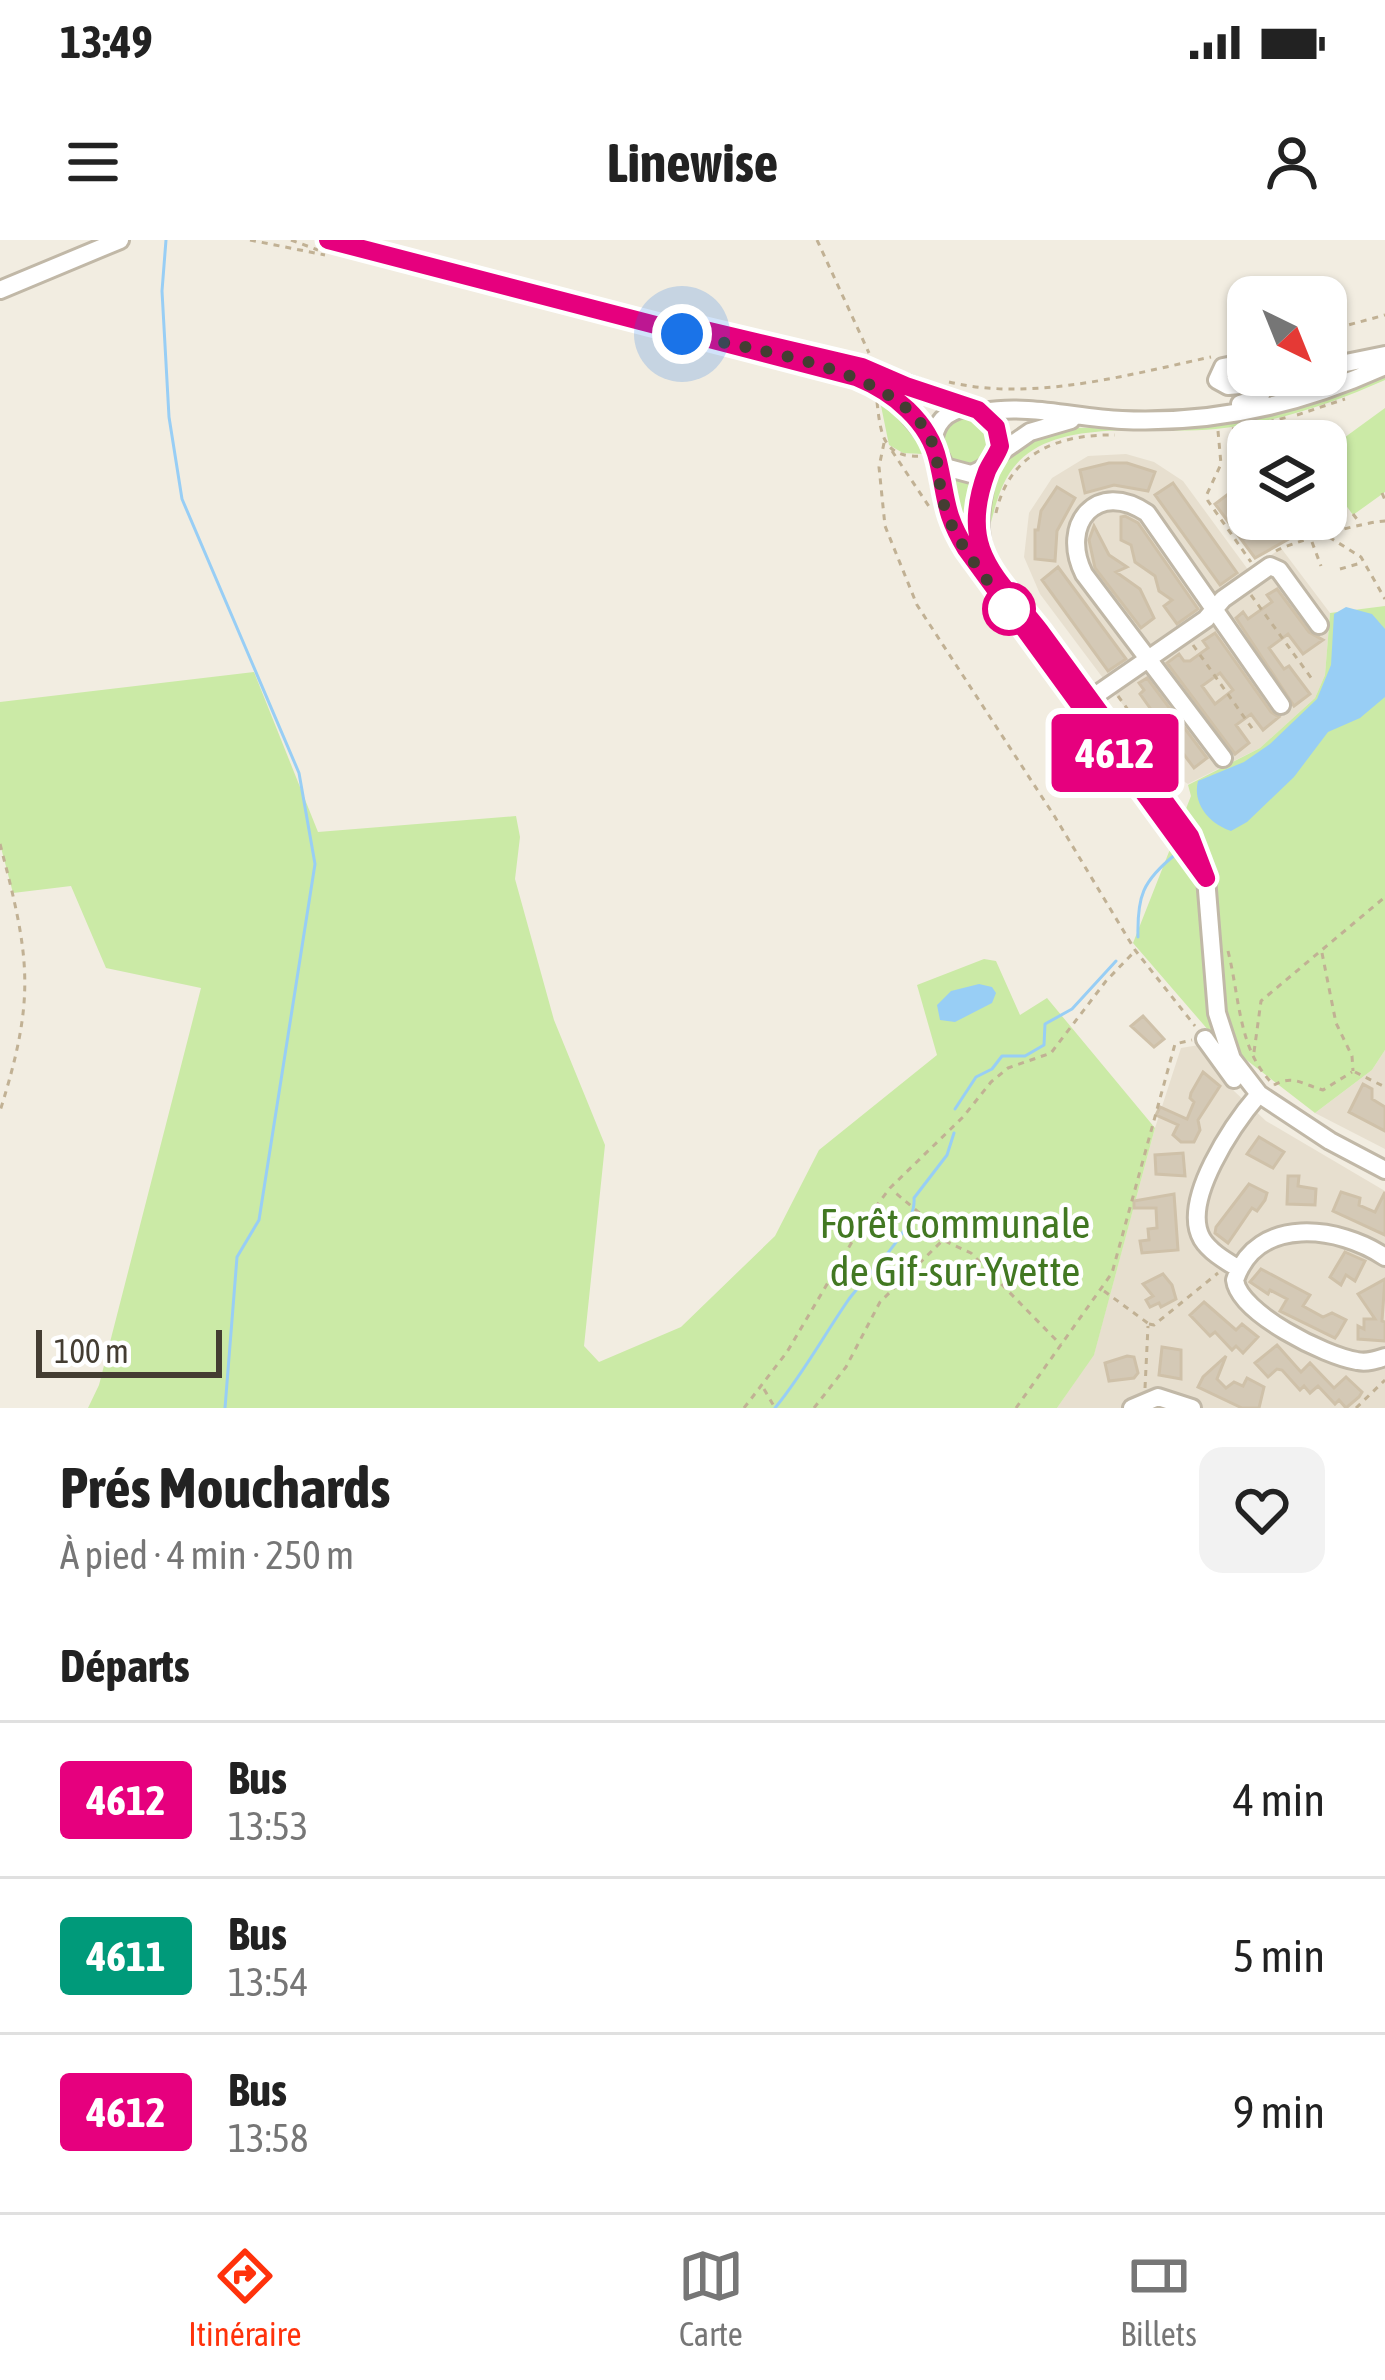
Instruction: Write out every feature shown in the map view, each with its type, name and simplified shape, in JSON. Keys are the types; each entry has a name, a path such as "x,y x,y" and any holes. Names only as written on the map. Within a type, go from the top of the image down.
{"street":[{"path":"0,290 120,240"},
{"path":"331,248 874,372 974,410 1215,424 1345,384 1385,366"},
{"path":"661,324 682,334 821,367 875,385 904,405 935,452 962,475 993,461 1030,432 1084,417"},
{"path":"1347,360 1385,355"},
{"path":"1215,424 1258,396"},
{"path":"974,410 938,423 935,452 953,528 1190,836 1206,878 1217,1013 1232,1059 1330,1141 1385,1170"},
{"path":"974,410 999,436 978,512 983,556 1085,703"},
{"path":"1223,758 1076,557 1076,526 1092,508 1120,501 1147,513 1281,705"},
{"path":"1085,703 1185,634 1258,570 1270,566 1280,570 1319,625"},
{"path":"1205,1039 1242,1090 1266,1085"},
{"path":"1266,1085 1217,1155 1197,1208 1200,1236 1233,1266 1238,1296 1271,1321 1345,1358 1368,1362 1385,1357"},
{"path":"1233,1266 1282,1233 1307,1231 1355,1241 1385,1257"},
{"path":"1139,1403 1166,1398 1192,1408"}],"path":[{"path":"250,240 331,248"},
{"path":"291,240 331,248"},
{"path":"817,240 874,372"},
{"path":"1347,325 1385,315"},
{"path":"932,379 988,392 1043,387 1227,353"},
{"path":"876,393 884,441 879,466 885,526 912,595 1135,950 1205,1039 1175,1044 1112,1274 1016,1408"},
{"path":"1215,424 1221,464 1208,501 1258,570 1287,544 1315,540"},
{"path":"884,441 890,450 906,457 935,452"},
{"path":"1353,514 1361,524"},
{"path":"1347,529 1385,521"},
{"path":"1307,540 1321,566"},
{"path":"1336,540 1364,562 1385,599"},
{"path":"1340,569 1364,562"},
{"path":"1244,584 1312,679"},
{"path":"1185,634 1254,731"},
{"path":"1109,685 1172,771"},
{"path":"0,844 28,976 16,1059 0,1111"},
{"path":"1253,1056 1261,1001 1385,897"},
{"path":"744,1408 890,1189 963,1117 991,1082 1009,1068 1051,1053 1135,950"},
{"path":"1322,950 1336,1023 1352,1056 1353,1071"},
{"path":"1266,1085 1297,1079 1323,1090 1353,1071"},
{"path":"1353,1071 1385,1087"},
{"path":"890,1189 922,1215 932,1236 971,1253 1062,1346"},
{"path":"814,1408 847,1367 880,1301 943,1240"},
{"path":"1102,1290 1154,1324 1233,1266"},
{"path":"1139,1403 1149,1324"},
{"path":"1357,1408 1385,1380"},
{"path":"762,1387 775,1408"}],"shaded area":[{"path":"1126,454 1154,462 1183,481 1249,571 1281,548 1330,613 1325,675 1315,698 1260,748 1188,784 1177,777 1040,594 1024,557 1029,513 1052,478 1088,456"},
{"path":"1205,1044 1234,1091 1266,1121 1385,1191 1385,1408 1057,1408 1094,1354 1181,1048"},
{"path":"1385,1050 1385,1149 1315,1113 1372,1070"}],"green space":[{"path":"1385,373 1385,380 1347,396 1347,382"},
{"path":"882,393 924,444 923,454 903,453 889,445"},
{"path":"1285,396 1346,396 1267,420 1227,420 1227,427 1216,429 1122,430 1052,441 1014,467 1001,489 987,538 983,510 991,481 1009,455 1032,438 1062,429 1126,428"},
{"path":"1385,408 1385,492 1353,515 1347,507 1347,436"},
{"path":"956,417 976,417 990,431 990,451 976,465 956,465 942,451 942,431"},
{"path":"943,476 978,482 976,543 969,545"},
{"path":"1385,606 1385,1050 1372,1070 1315,1113 1209,1031 1133,943 1191,796 1188,785 1260,748 1315,698 1325,675 1330,613"},
{"name":"Forêt communale de Gif-sur-Yvette","path":"254,672 318,832 516,816 520,837 515,879 554,1020 605,1145 584,1346 599,1362 681,1327 775,1236 819,1150 937,1055 917,985 984,959 996,961 1020,1015 1047,998 1155,1128 1094,1355 1057,1408 88,1408 99,1385 201,988 106,968 71,886 13,893 0,844 0,702"}],"water":[{"path":"1346,607 1372,614 1385,629 1385,697 1360,718 1328,732 1294,777 1247,822 1231,831 1223,828 1200,805 1198,781 1244,762 1317,699 1331,665 1334,614"},
{"path":"979,984 992,987 996,993 992,1003 955,1022 940,1020 937,1005 951,991"}],"building":[{"path":"1109,463 1155,472 1148,491 1114,485 1085,493 1080,470"},
{"path":"1173,483 1237,573 1220,585 1155,495"},
{"path":"1057,487 1075,498 1057,531 1055,561 1035,559 1035,530"},
{"path":"1227,495 1227,520 1215,504"},
{"path":"1121,517 1138,523 1198,609 1177,624 1164,606 1172,600 1159,591 1155,576 1135,562 1131,545 1121,540"},
{"path":"1094,526 1109,555 1127,567 1116,572 1140,589 1154,618 1141,628 1095,568 1089,540"},
{"path":"1242,540 1287,540 1255,558"},
{"path":"1058,567 1126,659 1108,671 1042,580"},
{"path":"1277,589 1309,632 1323,640 1303,654 1288,634 1269,648 1310,694 1294,706 1236,618 1243,612 1248,619 1272,602 1267,595"},
{"path":"1215,633 1279,717 1263,730 1251,714 1236,725 1249,743 1235,754 1167,663 1179,654 1190,661 1208,648 1203,641","holes":["1220,673 1233,690 1215,704 1202,686"]},
{"path":"1147,678 1207,758 1194,768 1173,740 1178,736 1165,718 1160,722 1140,694 1144,690 1139,683"},
{"path":"1143,1016 1164,1039 1154,1047 1131,1026"},
{"path":"1203,1072 1220,1086 1198,1120 1200,1130 1194,1142 1181,1142 1173,1135 1178,1125 1156,1115 1160,1107 1187,1119 1194,1102 1191,1093"},
{"path":"1363,1084 1372,1089 1372,1099 1385,1107 1385,1131 1349,1112"},
{"path":"1259,1137 1284,1152 1273,1168 1247,1154"},
{"path":"1183,1153 1185,1176 1156,1174 1155,1155"},
{"path":"1288,1176 1299,1176 1298,1186 1316,1189 1315,1205 1287,1204"},
{"path":"1249,1184 1267,1193 1265,1200 1257,1211 1252,1208 1228,1243 1215,1233 1216,1227"},
{"path":"1341,1192 1360,1198 1359,1205 1375,1212 1385,1192 1385,1235 1333,1211"},
{"path":"1174,1194 1178,1250 1142,1253 1140,1241 1149,1240 1148,1229 1157,1228 1156,1208 1134,1208 1134,1201"},
{"path":"1345,1252 1365,1261 1355,1281 1346,1275 1341,1285 1330,1277"},
{"path":"1261,1269 1310,1295 1303,1306 1323,1317 1332,1313 1346,1320 1335,1338 1280,1311 1287,1299 1250,1282"},
{"path":"1163,1274 1176,1299 1150,1307 1146,1300 1153,1296 1143,1284"},
{"path":"1385,1279 1385,1341 1358,1339 1358,1326 1364,1329 1364,1319 1375,1319 1358,1294"},
{"path":"1204,1302 1236,1330 1242,1324 1258,1337 1243,1353 1236,1346 1232,1350 1215,1332 1210,1336 1190,1315"},
{"path":"1277,1345 1301,1372 1310,1363 1334,1388 1346,1377 1362,1392 1346,1408 1339,1400 1335,1404 1318,1386 1310,1393 1304,1386 1300,1390 1282,1370 1268,1377 1255,1363"},
{"path":"1162,1347 1181,1350 1181,1379 1159,1375"},
{"path":"1226,1356 1217,1379 1226,1388 1234,1382 1243,1386 1247,1378 1264,1387 1259,1408 1242,1408 1198,1387"},
{"path":"1134,1357 1138,1373 1134,1378 1109,1381 1105,1363"}],"waterway":[{"path":"166,240 162,291 169,417 182,499 299,773 315,864 259,1220 237,1257 225,1408"},
{"path":"1138,937 1144,891 1176,854"},
{"path":"955,1109 976,1077 992,1069 1002,1056 1025,1056 1044,1045 1045,1024 1072,1009 1116,961"},
{"path":"775,1408 849,1299 899,1237 914,1198 947,1155 954,1133"}],"bus line":[{"name":"4612","path":"328,240 821,367 892,395 933,442 944,505 966,549 1206,878 1190,836 1040,631 1016,607 983,556 978,512 988,466 1000,446 991,418 862,367 684,325"}],"route":[{"path":"682,334 856,377 904,405 933,442 953,528 1009,609"}]}
